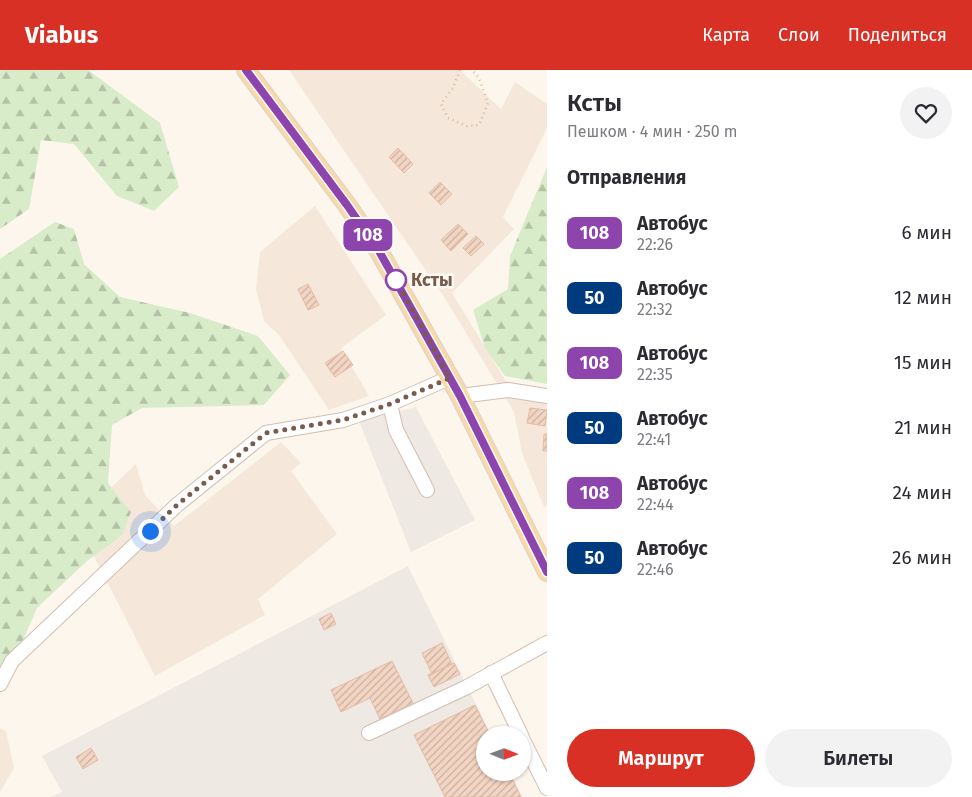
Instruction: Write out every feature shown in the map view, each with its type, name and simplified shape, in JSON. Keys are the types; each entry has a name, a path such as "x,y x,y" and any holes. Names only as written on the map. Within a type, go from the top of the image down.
{"main road":[{"path":"246,70 342,197 379,251 460,396 547,572"}],"street":[{"path":"0,684 12,661 148,532 177,505 266,433 343,420 390,404 450,378"},
{"path":"460,396 508,390 547,396"},
{"path":"390,404 396,430 427,490"},
{"path":"369,733 467,687 547,643"},
{"path":"491,673 517,726"},
{"path":"531,755 547,788"}],"path":[{"path":"460,70 453,88 441,104 448,118 467,126 479,125 488,103 480,78 472,70"}],"shaded area":[{"path":"289,70 460,70 501,109 515,82 547,104 547,128 503,217 514,229 452,293 506,381 547,391 547,506 544,507 522,453 514,412 446,300"},
{"path":"315,206 386,315 341,348 369,396 329,410 279,335 264,321 256,290 260,252"},
{"path":"416,407 475,520 411,552 359,421"},
{"path":"281,442 301,463 291,471 337,534 258,599 265,615 155,676 76,521 136,464 145,495 174,526"},
{"path":"408,566 487,726 476,726 476,781 514,781 522,797 50,797 62,792 42,756"},
{"path":"0,728 6,731 14,768 0,792"}],"green space":[{"path":"0,70 88,70 160,123 179,187 154,211 117,196 74,144 41,140 29,209 0,229"},
{"path":"547,167 547,384 505,376 485,348 473,310 508,289 510,256"},
{"path":"55,222 74,229 84,264 120,297 190,313 258,336 290,375 264,405 142,408 112,425 108,483 131,512 122,535 87,561 37,608 24,638 0,669 0,259"}],"building":[{"path":"398,148 413,164 404,173 389,157"},
{"path":"440,182 452,194 441,205 429,193"},
{"path":"458,224 468,234 451,251 441,240"},
{"path":"476,236 484,244 471,256 463,248"},
{"path":"308,284 319,305 308,310 298,289"},
{"path":"343,351 353,365 335,377 325,363"},
{"path":"530,408 547,410 545,426 527,423"},
{"path":"544,434 547,434 547,451 543,451"},
{"path":"331,613 336,624 324,630 319,619"},
{"path":"442,643 452,664 432,674 422,653"},
{"path":"392,661 413,703 380,719 370,698 341,712 331,690"},
{"path":"454,663 460,674 434,687 428,675"},
{"path":"475,705 486,726 476,726 476,781 513,781 521,797 445,797 414,735"},
{"path":"91,748 98,760 83,769 76,757"}],"bus line":[{"name":"108","path":"246,70 379,251 460,396 547,572"}],"place":[{"name":"Ксты","path":"396,280"}],"route":[{"path":"150,531 177,505 266,433 343,420 390,404 450,378 395,278 396,280"}]}
